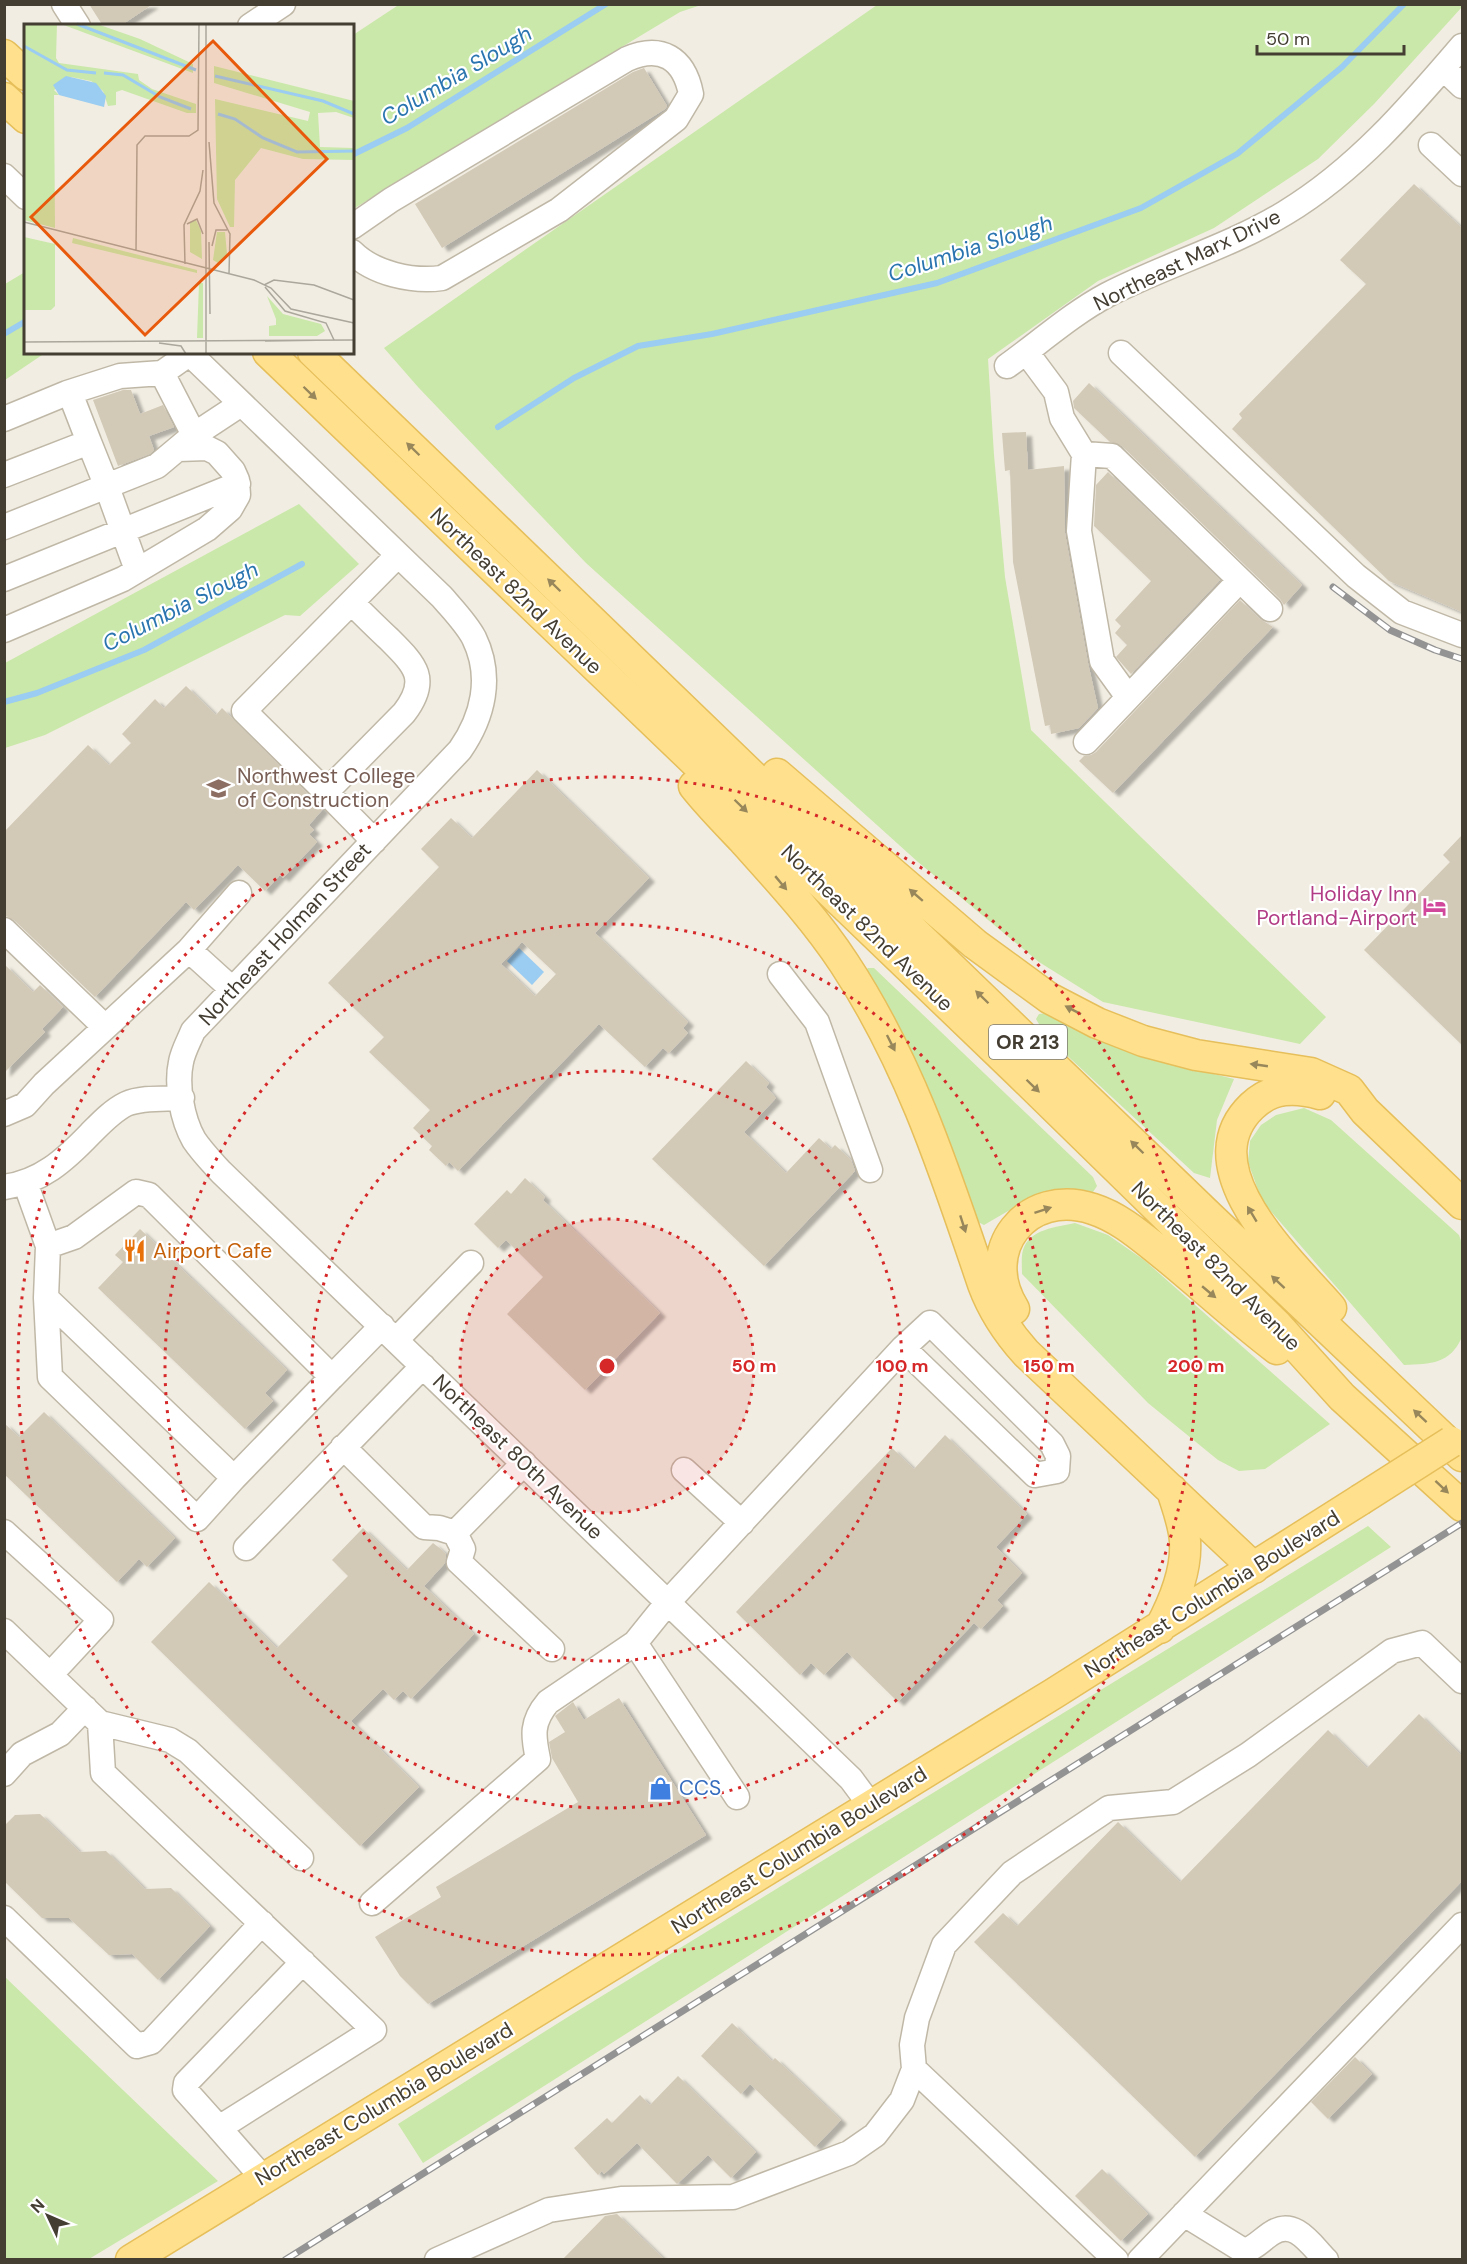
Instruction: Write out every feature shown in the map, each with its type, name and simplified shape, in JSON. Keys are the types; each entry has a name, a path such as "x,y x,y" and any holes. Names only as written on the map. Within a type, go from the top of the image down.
{"main road":[{"path":"4,55 24,73"},
{"path":"4,98 24,116"},
{"name":"Northeast 82nd Avenue","path":"270,354 1017,1071 1277,1325 1342,1397 1462,1506"},
{"name":"Northeast 82nd Avenue","path":"315,354 1210,1217 1462,1456"},
{"path":"624,653 744,745 975,944 1048,998 1097,1023 1143,1041 1196,1054 1311,1073 1349,1090 1365,1111 1462,1204"},
{"path":"622,693 699,792 809,916 844,962 879,1020 906,1072 933,1136 982,1284 990,1304 1007,1330 1026,1353 1172,1490 1261,1563"},
{"path":"1365,1111 1302,1089 1286,1089 1272,1093 1260,1099 1241,1120 1232,1141 1232,1158 1234,1174 1242,1198 1257,1222 1340,1318 1394,1391"},
{"path":"1261,1563 1021,1320 1006,1296 1000,1279 1004,1246 1026,1216 1041,1210 1069,1206 1090,1208 1104,1213 1127,1226 1266,1340 1342,1397"},
{"name":"Northeast Columbia Boulevard","path":"131,2259 1160,1628 1462,1435"},
{"path":"1160,1628 1178,1588 1185,1553 1182,1522 1172,1490"}],"street":[{"path":"64,4 77,24"},
{"path":"253,24 283,4"},
{"name":"Northeast Marx Drive","path":"1084,454 1062,418 1056,392 1017,359 1106,295 1255,230 1285,214 1325,187 1353,164 1389,128 1462,46"},
{"path":"354,226 391,200 627,59 644,52 659,53 670,58 681,68 688,82 691,94 676,119 558,210 458,270 442,278 424,281 380,270 354,253"},
{"path":"1443,68 1462,86"},
{"path":"1431,145 1462,174"},
{"path":"4,176 24,194"},
{"path":"1121,353 1356,576 1402,612 1462,635"},
{"path":"4,419 120,376 162,373 187,354"},
{"name":"Northeast Holman Street","path":"182,1098 181,1062 187,1044 199,1024 447,764 468,739 482,708 484,691 484,671 477,646 461,620 442,597 189,354"},
{"path":"162,373 186,442"},
{"path":"70,393 137,570"},
{"path":"4,526 157,466 186,442 242,404"},
{"path":"4,475 88,442"},
{"path":"4,630 137,570 207,529 230,509 238,495 233,471 217,453 186,442"},
{"path":"1128,698 1102,661 1079,531 1084,454 1112,456 1270,609"},
{"path":"4,579 237,484"},
{"path":"374,841 244,711 398,555"},
{"path":"1086,742 1240,580"},
{"path":"326,792 404,713 413,701 417,686 413,664 352,603"},
{"path":"4,1114 25,1105 44,1084 189,950 239,893"},
{"path":"4,930 105,1027"},
{"path":"189,950 232,989"},
{"path":"780,974 817,1022 870,1170"},
{"path":"182,1098 152,1099 128,1104 111,1114 66,1159 48,1172 15,1185 48,1246 46,1298 50,1377 197,1519 332,1377 389,1333 471,1263"},
{"name":"Northeast 80th Avenue","path":"182,1098 193,1138 203,1152 850,1779 871,1806"},
{"path":"48,1246 74,1237 136,1192 149,1196 332,1377"},
{"path":"46,1298 234,1478"},
{"path":"372,1903 538,1759 532,1735 540,1712 548,1702 635,1643 668,1602 903,1348 930,1323 1052,1444 1058,1456 1057,1471 1035,1475 903,1348"},
{"path":"246,1548 423,1366"},
{"path":"343,1447 424,1527 439,1528 455,1533 463,1549 459,1562 552,1649"},
{"path":"455,1533 524,1463"},
{"path":"684,1470 742,1523"},
{"path":"4,1532 101,1620 50,1675"},
{"path":"4,1631 92,1715 170,1740 188,1751 301,1858"},
{"path":"635,1643 737,1797"},
{"path":"437,2259 549,2210 621,2199 733,2197 849,2153 875,2135 902,2100 914,2069 912,2045 917,2018 944,1945 1012,1873 1108,1808 1173,1802 1248,1755 1392,1651 1422,1643 1462,1681"},
{"path":"4,1774 22,1754 92,1715"},
{"path":"92,1715 103,1773 374,2030 219,2128"},
{"path":"4,1918 137,2046 151,2042 262,1923"},
{"path":"1140,2259 1462,1925"},
{"path":"263,2178 185,2090 186,2084 303,1962"},
{"path":"914,2069 1116,2259"},
{"path":"1184,2214 1244,2251 1252,2249 1274,2232 1287,2227 1296,2230 1326,2259"}],"green space":[{"path":"400,4 701,4 680,12 354,208 354,34"},
{"path":"877,5 1462,5 1374,104 1318,159 1214,228 1098,281 988,359 1005,577 1031,730 1326,1017 1300,1044 1103,1002 1039,962 918,862 586,563 418,387 384,348"},
{"path":"24,273 24,354 44,354 5,380 5,284"},
{"path":"299,504 359,564 300,616 285,615 45,735 5,748 5,663"},
{"path":"868,968 874,968 1093,1177 1097,1186 1093,1192 1066,1190 1032,1197 984,1225 974,1220 864,972"},
{"path":"1047,1013 1142,1056 1234,1079 1217,1120 1210,1178 1194,1173 1046,1036 1036,1019 1039,1014"},
{"path":"1304,1108 1331,1120 1459,1235 1462,1244 1462,1337 1452,1353 1439,1361 1404,1365 1262,1201 1248,1162 1250,1141 1261,1125 1276,1115"},
{"path":"1075,1223 1108,1235 1144,1260 1330,1424 1265,1469 1239,1471 1218,1460 1148,1403 1022,1274 1023,1250 1031,1237 1044,1230"},
{"path":"1368,1526 1391,1547 423,2163 398,2124 571,2015"},
{"path":"5,1977 218,2181 89,2259 5,2259"}],"water":[{"path":"519,948 544,972 532,985 507,961"}],"building":[{"path":"89,4 153,4 123,24 102,24"},
{"path":"644,68 667,106 665,109 442,248 415,204 633,72"},
{"path":"1414,184 1462,228 1462,612 1389,581 1232,429 1242,418 1239,414 1366,284 1340,260"},
{"path":"1089,383 1302,585 1284,605 1122,446 1110,442 1074,408 1073,401"},
{"path":"123,390 131,390 140,414 163,405 174,427 149,436 154,450 150,454 118,466 93,400"},
{"path":"1026,432 1028,470 1064,466 1065,533 1098,708 1079,728 1051,734 1050,725 1045,726 1013,562 1010,470 1005,471 1002,433"},
{"path":"1108,472 1220,580 1131,674 1116,657 1127,645 1115,633 1121,626 1115,620 1151,581 1094,526 1096,485"},
{"path":"1240,600 1260,619 1273,627 1113,793 1079,761 1084,756 1096,752"},
{"path":"186,686 216,715 222,708 323,809 309,825 314,830 309,834 317,842 283,878 280,875 265,891 238,865 194,910 186,902 95,997 14,920 4,915 4,832 88,745 109,765 131,743 122,734 155,699 164,708"},
{"path":"537,770 649,878 595,933 688,1022 683,1028 688,1033 669,1053 663,1048 645,1067 599,1024 458,1171 449,1162 446,1166 429,1150 432,1146 413,1128 430,1110 369,1052 384,1037 328,983 439,867 421,849 451,818 472,838","holes":["522,942 556,974 535,996 501,964"]},
{"name":"Holiday Inn Portland-Airport","path":"1462,835 1462,1045 1364,950 1450,862 1443,855"},
{"path":"4,964 33,992 40,985 63,1007 42,1029 45,1032 4,1073"},
{"path":"746,1061 769,1083 766,1087 776,1098 744,1132 786,1173 819,1138 831,1149 835,1145 851,1160 855,1171 764,1266 652,1159"},
{"path":"525,1178 545,1197 543,1200 660,1313 585,1390 507,1314 543,1277 506,1240 498,1248 474,1224 507,1190 511,1194"},
{"path":"140,1229 287,1370 265,1393 273,1401 245,1429 98,1288 123,1262 115,1255"},
{"path":"44,1412 175,1538 147,1567 139,1559 117,1582 4,1474 4,1423 19,1437"},
{"path":"945,1435 1027,1514 996,1547 1022,1573 997,1600 1003,1606 981,1629 974,1623 898,1702 847,1652 824,1675 811,1663 800,1675 736,1612 892,1448 914,1469"},
{"path":"363,1528 407,1570 433,1543 442,1550 446,1554 445,1563 424,1586 474,1634 411,1699 403,1691 394,1700 383,1689 351,1721 419,1787 360,1846 151,1642 209,1582 277,1648 348,1576 332,1560"},
{"path":"619,1698 706,1835 428,2004 400,1976 375,1937 441,1897 436,1887 578,1802 552,1758 549,1742 565,1732 555,1716 573,1702 584,1720"},
{"path":"1419,1714 1462,1756 1462,1881 1195,2157 974,1942 1003,1913 1017,1926 1118,1822 1180,1882 1328,1730 1367,1768"},
{"path":"40,1814 80,1852 106,1851 145,1889 171,1888 210,1926 158,1980 132,1954 109,1955 69,1918 42,1918 4,1881 4,1826 15,1815"},
{"path":"732,2023 772,2061 775,2058 841,2120 815,2147 750,2084 741,2094 701,2056"},
{"path":"1355,2057 1372,2074 1328,2119 1311,2102"},
{"path":"678,2076 756,2152 731,2178 708,2155 677,2184 637,2143 604,2174 602,2171 598,2175 574,2148 607,2118 612,2123 640,2095 650,2105"},
{"path":"1102,2169 1148,2214 1121,2241 1075,2196"},
{"path":"617,2214 664,2259 563,2259 605,2216"}],"waterway":[{"name":"Columbia Slough","path":"354,154 407,128 606,4"},
{"name":"Columbia Slough","path":"498,427 574,378 638,346 712,334 937,283 1141,208 1237,154 1342,67 1404,4"},
{"name":"Columbia Slough","path":"4,334 24,322"},
{"name":"Columbia Slough","path":"4,702 37,693 144,650 302,564"}],"railway":[{"path":"1333,587 1390,630 1462,659"},
{"path":"285,2260 1462,1523"}],"place":[{"name":"Northwest College of Construction","path":"219,788"},
{"name":"Holiday Inn Portland-Airport","path":"1435,906"},
{"name":"Airport Cafe","path":"135,1251"},
{"name":"CCS","path":"661,1788"}]}
